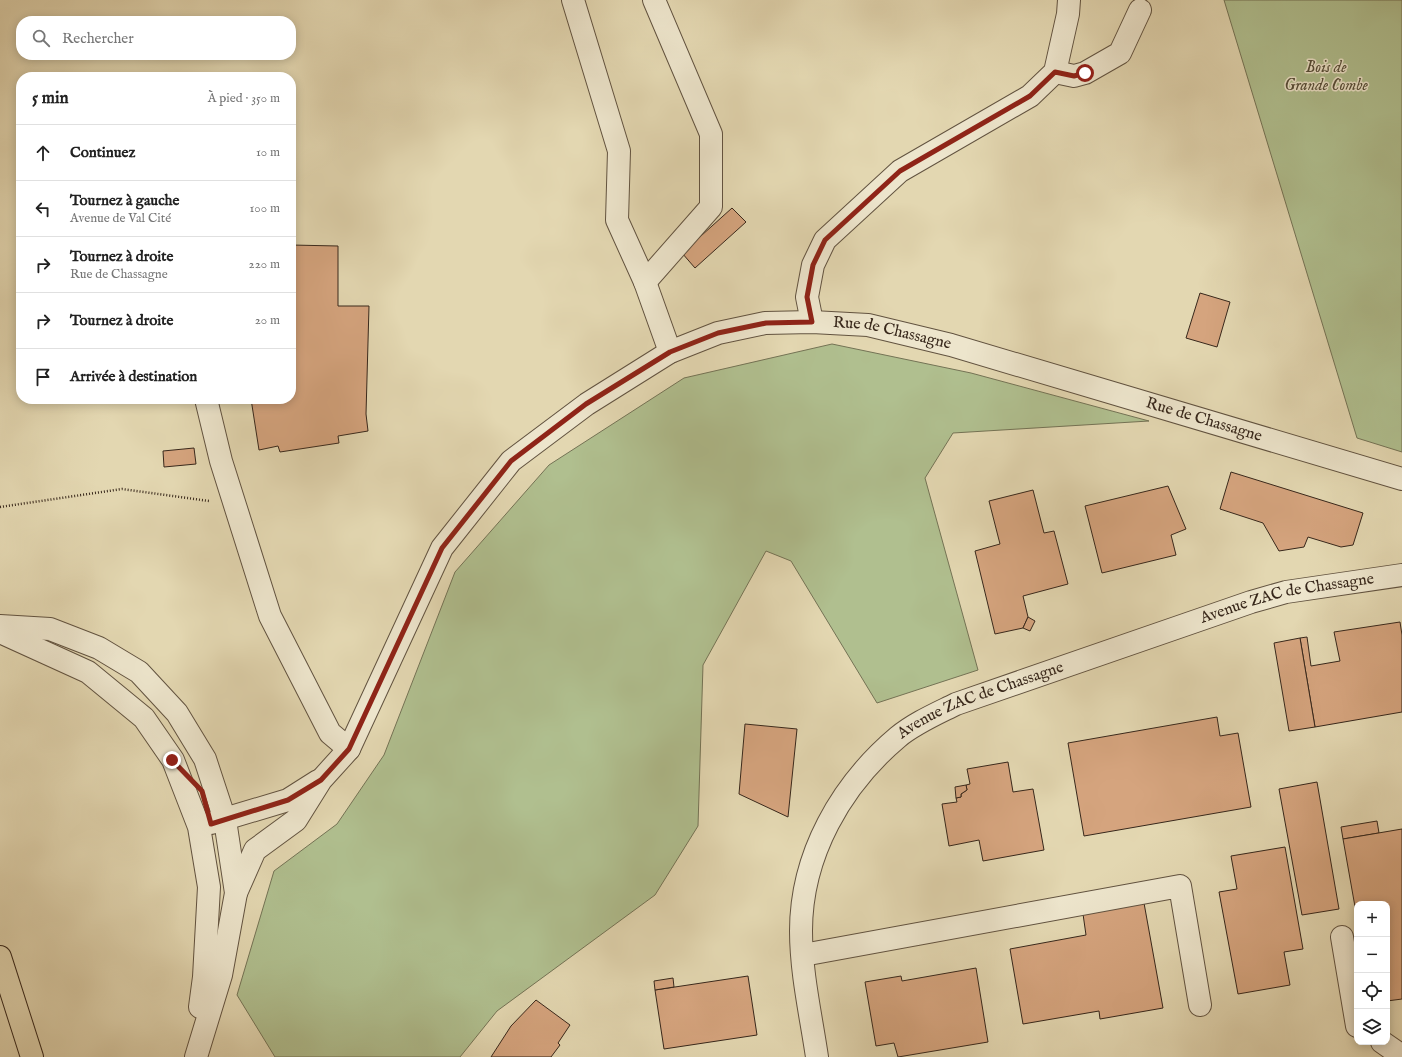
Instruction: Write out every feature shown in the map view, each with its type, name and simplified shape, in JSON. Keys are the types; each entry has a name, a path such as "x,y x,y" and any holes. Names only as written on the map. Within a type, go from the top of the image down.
{"highway":[{"path":"0,957 32,1057"}],"street":[{"path":"574,0 619,151 618,220 645,282 670,352"},
{"path":"645,282 711,207 710,134 654,0"},
{"path":"812,322 807,297 813,265 825,240 900,171 1030,96 1055,72 1068,14 1068,0"},
{"path":"1055,72 1074,76 1085,73 1120,53 1140,10"},
{"name":"Rue de Chassagne","path":"236,893 255,850 296,820 321,780 349,749 442,548 511,461 586,404 670,352 718,333 766,323 812,322 868,325 951,345 1402,479"},
{"path":"207,404 221,461 270,616 330,733 349,749"},
{"name":"Avenue ZAC de Chassagne","path":"817,1057 801,932 802,901 810,867 826,828 847,791 868,765 899,736 927,718 956,704 1251,602 1286,592 1402,575"},
{"path":"0,626 50,629 99,648 138,672 177,713 205,759 214,838 229,847 255,850"},
{"path":"0,632 88,672 144,718 172,760 202,791 212,824 204,978 192,1057"},
{"name":"Rue de Chassagne","path":"212,824 288,800 321,780"},
{"path":"196,1057 221,975 236,893 229,847"},
{"path":"803,955 1180,886 1200,1004"},
{"path":"1342,937 1354,1009"},
{"path":"1386,1045 1402,1056"}],"path":[{"path":"0,507 122,489 235,505"}],"green space":[{"name":"Bois de Grande Combe","path":"1224,0 1402,0 1402,452 1357,438"},
{"path":"832,344 971,373 1149,421 953,433 925,478 978,670 877,703 791,561 766,551 703,665 698,826 655,895 497,1011 460,1057 275,1057 237,995 274,871 337,824 384,755 455,572 549,465 684,378"}],"building":[{"path":"732,208 746,222 695,268 682,253"},
{"path":"296,245 338,246 338,306 369,306 366,414 368,431 338,436 339,443 280,452 278,446 259,450 252,404 296,404"},
{"path":"1200,293 1230,302 1217,347 1186,338"},
{"path":"194,448 196,464 164,467 163,451"},
{"path":"1231,472 1363,513 1353,545 1341,547 1308,537 1304,547 1279,551 1263,523 1220,509"},
{"path":"1168,486 1186,529 1171,535 1176,555 1102,573 1085,506"},
{"path":"1033,490 1044,533 1054,531 1068,584 1023,596 1028,617 1023,628 995,634 975,551 1000,544 989,501"},
{"path":"1028,617 1035,621 1030,631 1023,628"},
{"path":"1400,622 1402,635 1402,712 1315,727 1300,638 1307,637 1311,666 1340,661 1334,632"},
{"path":"1300,638 1315,727 1289,731 1274,643"},
{"path":"1217,717 1220,736 1238,733 1251,807 1084,836 1068,743"},
{"path":"745,724 797,729 788,817 739,794"},
{"path":"1008,762 1013,792 1033,789 1044,850 983,861 979,840 949,846 942,804 957,802 956,798 961,797 961,794 967,790 966,785 970,784 967,769"},
{"path":"1317,782 1339,909 1302,915 1279,789"},
{"path":"966,785 967,790 961,794 961,797 956,798 955,787"},
{"path":"1377,821 1379,833 1343,839 1341,827"},
{"path":"1402,829 1402,999 1390,1001 1390,901 1354,901 1343,839"},
{"path":"1285,847 1303,949 1284,952 1290,985 1238,994 1219,892 1237,889 1231,856"},
{"path":"1144,903 1163,1008 1100,1019 1099,1011 1023,1024 1010,949 1086,935 1083,914"},
{"path":"976,968 988,1042 898,1057 894,1043 876,1046 865,982 901,976 902,981"},
{"path":"748,976 757,1035 664,1049 655,990"},
{"path":"673,978 674,987 655,990 654,981"},
{"path":"536,1000 570,1025 558,1043 560,1045 551,1057 491,1057 511,1026"}],"route":[{"path":"172,760 202,791 211,824 288,800 321,780 349,749 442,548 511,461 586,404 670,352 718,333 766,323 812,322 807,297 813,265 825,240 900,171 1030,96 1055,72 1074,76 1085,73"}]}
